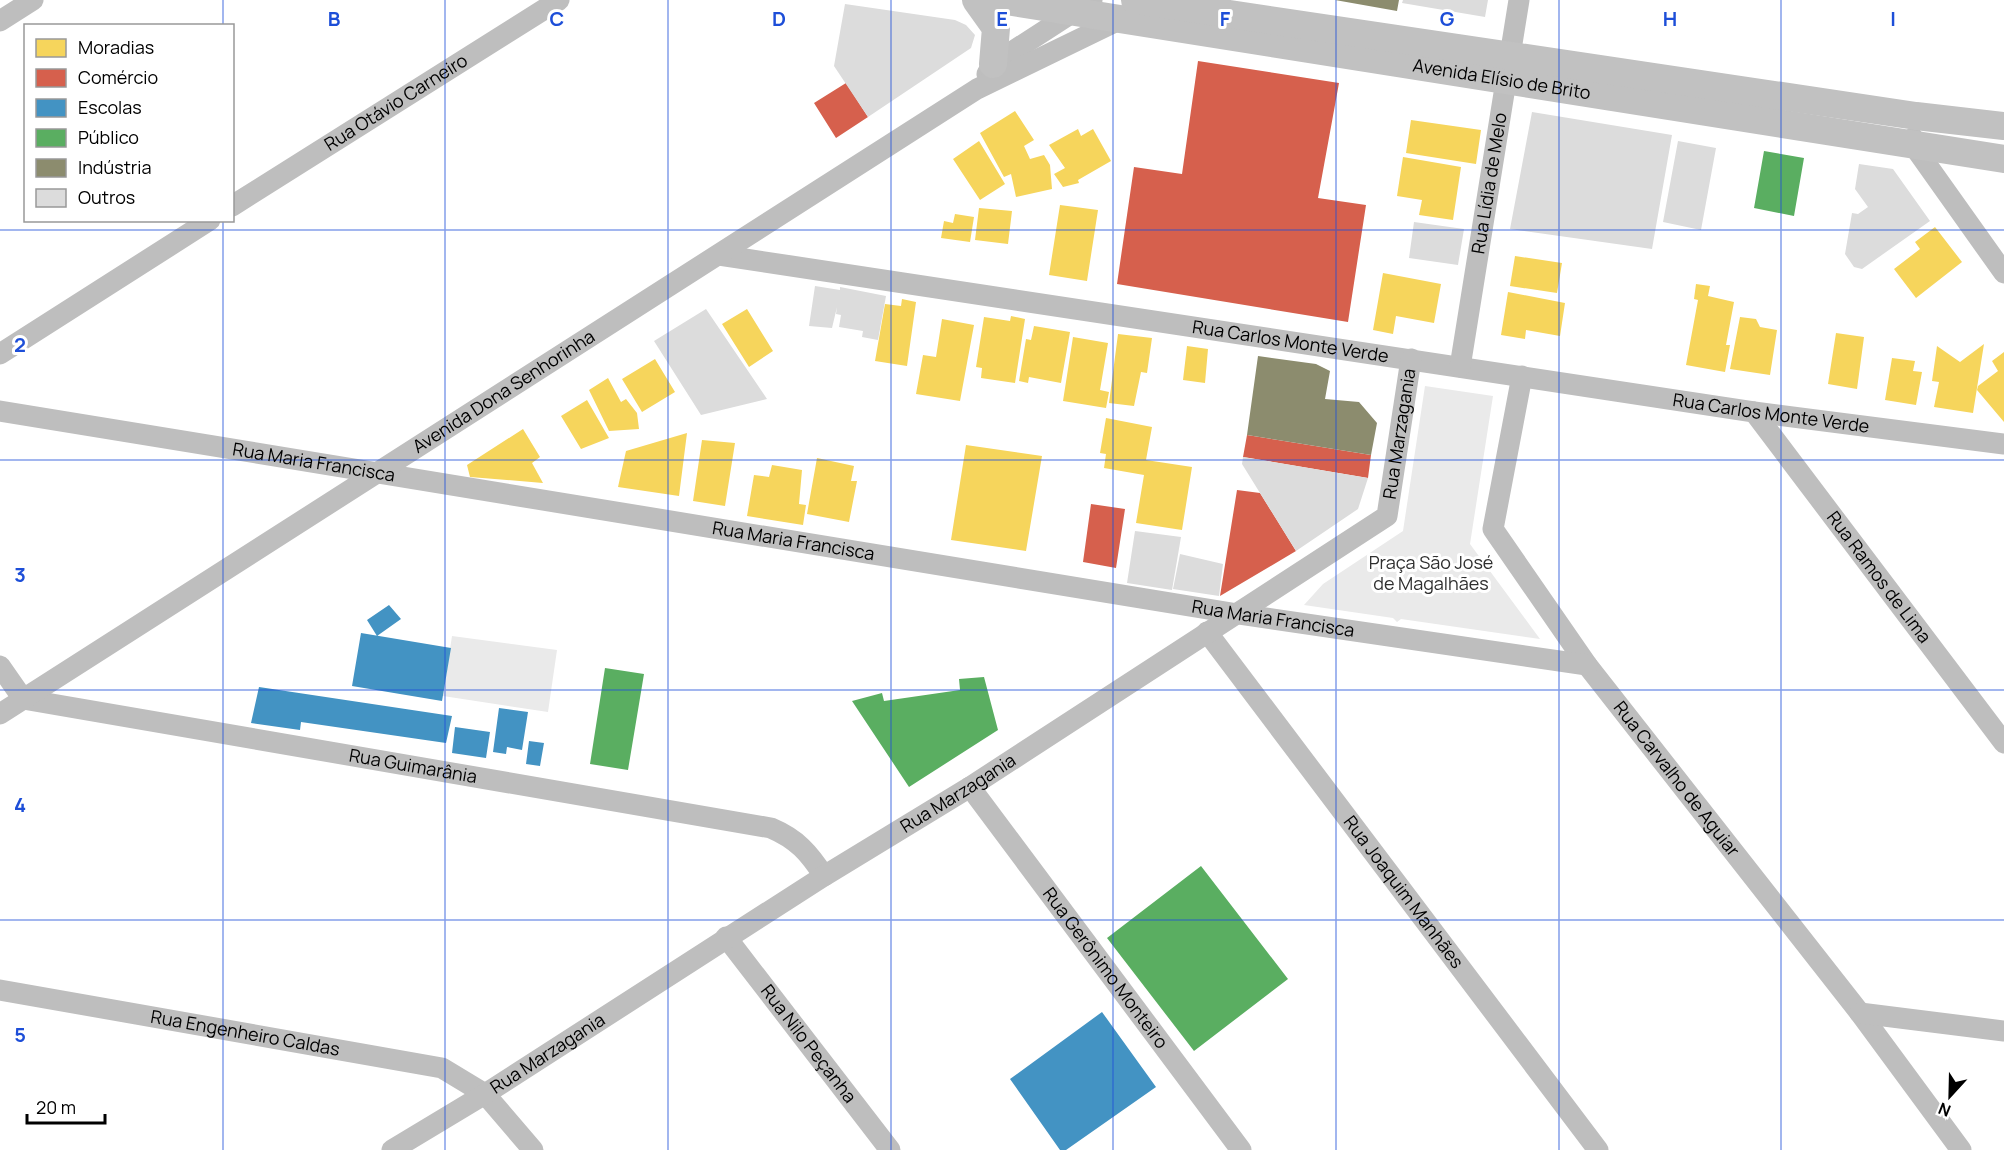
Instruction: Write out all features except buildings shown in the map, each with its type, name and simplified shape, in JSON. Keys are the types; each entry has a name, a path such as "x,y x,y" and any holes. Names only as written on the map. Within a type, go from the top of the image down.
{"street":[{"path":"0,21 33,0"},
{"name":"Rua Otávio Carneiro","path":"234,206 559,0"},
{"path":"976,0 996,28 993,64"},
{"name":"Avenida Elísio de Brito","path":"1000,0 1128,9 1508,68 1912,145 2004,159"},
{"name":"Rua Lídia de Melo","path":"1460,367 1519,0"},
{"name":"Avenida Dona Senhorinha","path":"977,89 993,64 1084,6"},
{"name":"Avenida Dona Senhorinha","path":"0,714 977,89 1128,9"},
{"name":"Avenida Elísio de Brito","path":"1508,68 2004,126"},
{"path":"1916,116 1912,145 2004,273"},
{"path":"0,354 207,222"},
{"name":"Rua Carlos Monte Verde","path":"718,255 1754,412 2004,444"},
{"name":"Rua Marzagania","path":"392,1150 485,1094 726,937 970,787 1387,516 1411,359"},
{"name":"Rua Carvalho de Aguiar","path":"1522,376 1493,529 1587,665 1860,1012 1961,1150"},
{"name":"Rua Maria Francisca","path":"0,411 1238,614 1587,665"},
{"name":"Rua Ramos de Lima","path":"1754,412 2004,743"},
{"name":"Rua Joaquim Manhães","path":"1208,632 1599,1150"},
{"path":"0,666 23,699"},
{"name":"Rua Guimarânia","path":"23,699 749,823 792,837 811,855 824,876"},
{"name":"Rua Gerônimo Monteiro","path":"970,787 1241,1150"},
{"name":"Rua Nilo Peçanha","path":"726,937 890,1150"},
{"name":"Rua Engenheiro Caldas","path":"0,990 442,1068 485,1094 533,1150"},
{"path":"1860,1012 2004,1031"}],"green space":[{"name":"Praça São José de Magalhães","path":"1425,386 1493,396 1470,544 1540,639 1401,619 1397,622 1393,618 1304,605 1323,584 1403,531"},
{"path":"452,636 557,650 548,712 443,696"}]}
